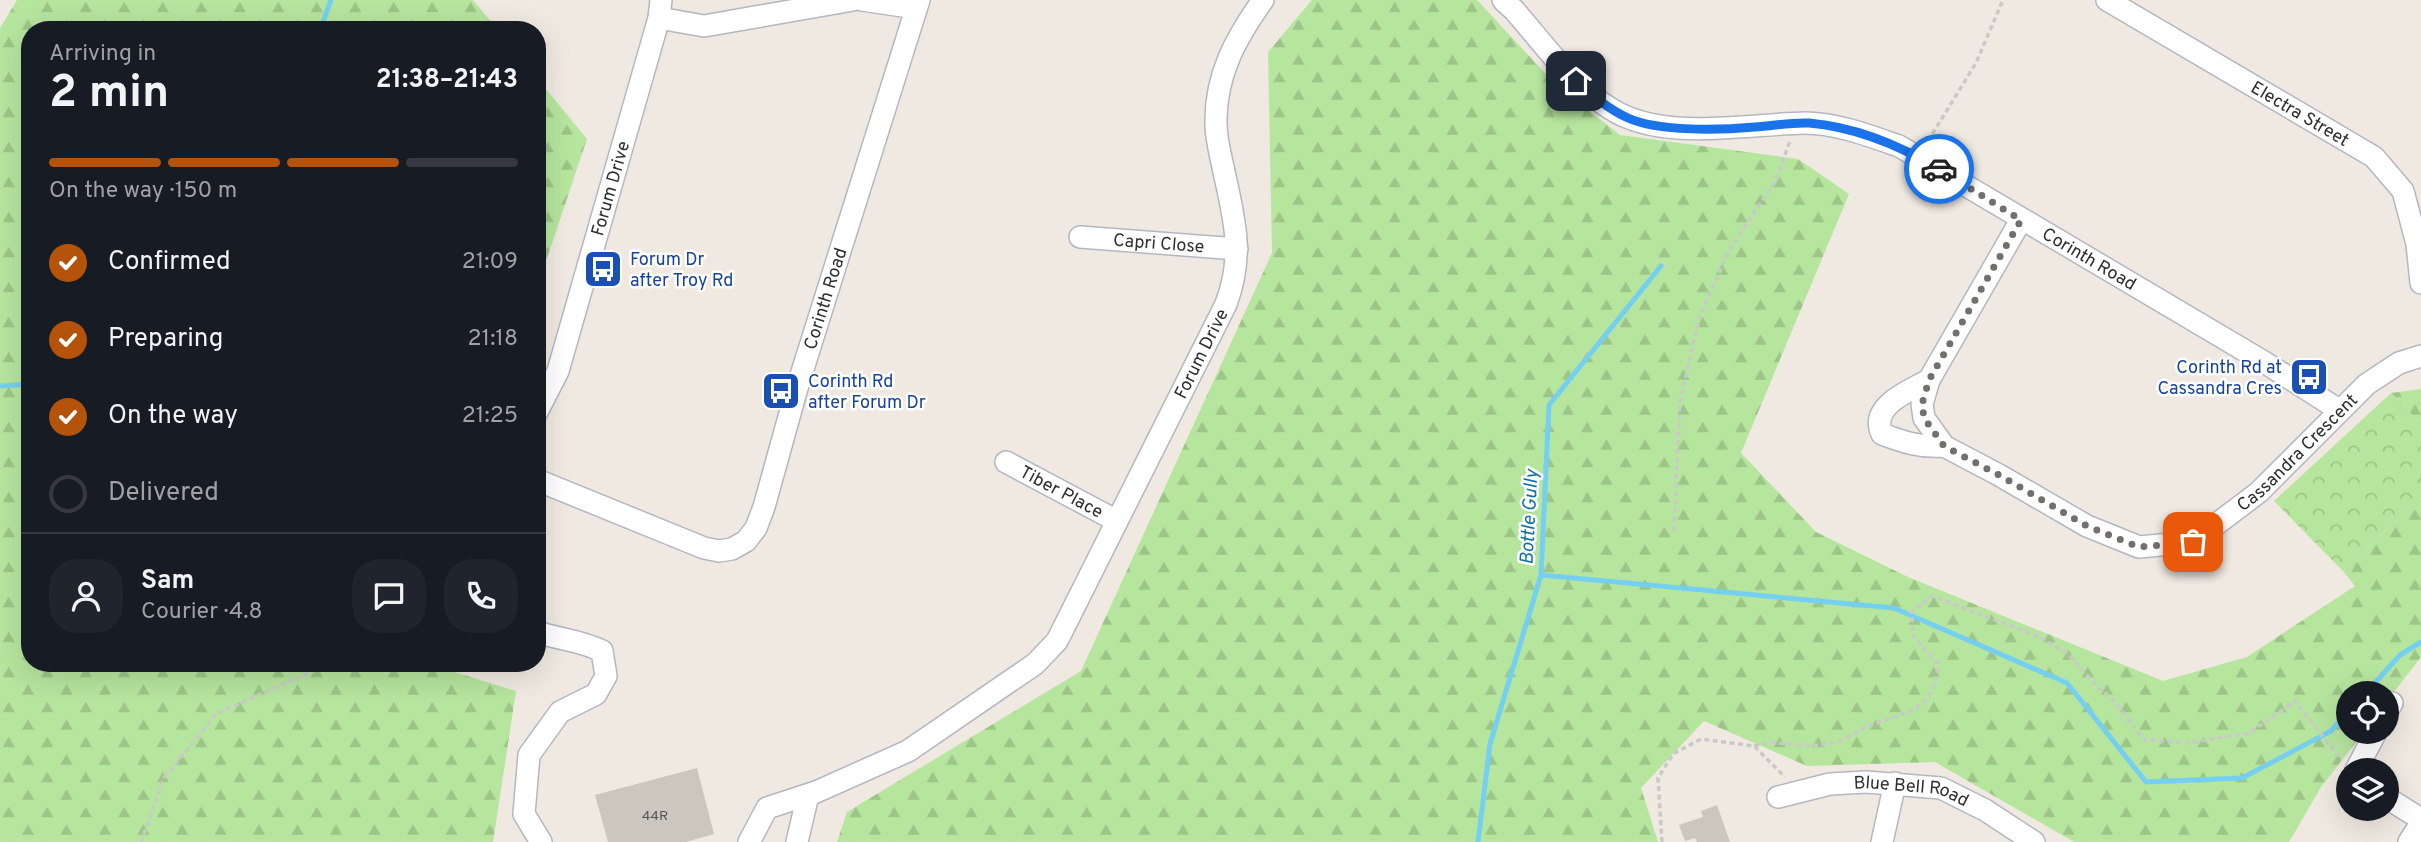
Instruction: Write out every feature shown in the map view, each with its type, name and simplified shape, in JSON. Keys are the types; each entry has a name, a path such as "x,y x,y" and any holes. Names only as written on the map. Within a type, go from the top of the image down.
{"street":[{"path":"660,9 704,26 853,0"},
{"path":"862,0 917,4"},
{"name":"Forum Drive","path":"749,842 767,808 808,795 908,751 1018,676 1048,652 1057,640 1226,304 1233,285 1237,249 1236,227 1216,125 1217,97 1223,69 1232,47 1263,0"},
{"name":"Corinth Road","path":"1503,0 1576,81 1610,109 1631,119 1657,125 1723,129 1808,123 1843,129 1899,146 2264,362 2339,410"},
{"name":"Electra Street","path":"2107,0 2374,157 2403,191 2417,244 2421,283"},
{"name":"Corinth Road","path":"546,484 704,548 719,551 732,549 746,541 756,528 764,507 797,388 917,4"},
{"name":"Forum Drive","path":"546,394 558,371 660,9"},
{"name":"Cassandra Crescent","path":"2021,220 1929,380 1922,404 1924,418 1944,446 2087,526 2139,547 2193,542 2259,492 2367,384 2399,363 2421,356"},
{"name":"Capri Close","path":"1080,237 1237,249"},
{"name":"Cassandra Crescent","path":"1929,380 1886,407 1879,415 1878,427 1882,434 1898,441 1924,448 1944,446"},
{"name":"Tiber Place","path":"1006,462 1117,521"},
{"path":"541,842 524,814 529,755 560,712 596,694 606,676 602,651 583,641 562,640 546,635"},
{"path":"2354,758 2366,744"},
{"name":"Blue Bell Road","path":"1778,797 1830,784 1866,782 1941,788 1985,810 2034,842"},
{"path":"1882,842 1895,783"},
{"path":"797,842 808,795"},
{"path":"2399,806 2421,821 2409,842"}],"path":[{"path":"1927,143 1976,63 2003,0"},
{"path":"1674,530 1681,401 1700,315 1731,247 1775,182 1796,124"},
{"path":"1662,842 1658,778 1673,754 1701,739 1754,746 1768,741 1815,746 1843,741 1866,726 1893,719 1923,704 1937,680 1938,664 1914,637 1911,613 1933,596 2037,636 2067,653 2115,702 2143,739 2189,743 2249,733 2295,701 2342,758"},
{"path":"141,842 164,778 216,714 311,672"},
{"path":"1754,746 1801,791"}],"green space":[{"path":"17,0 473,0 490,21 21,21 21,672 455,672 516,691 493,842 0,842 0,28"},
{"path":"1312,0 1477,0 1557,86 1620,135 1798,159 1849,194 1741,453 1816,532 1908,577 2163,681 2247,657 2355,586 2343,571 2421,497 2421,657 2399,685 2399,681 2336,681 2336,744 2355,744 2344,758 2336,758 2336,768 2321,787 2289,842 2074,842 1935,762 1807,766 1704,721 1641,788 1658,842 837,842 847,812 1081,671 1272,253 1268,52"},
{"path":"546,89 587,139 546,261"},
{"path":"2421,389 2421,424 2391,393"},
{"path":"2391,393 2421,424 2421,497 2343,571 2274,501"}],"building":[{"path":"697,768 714,834 686,842 608,842 595,795"},
{"path":"1717,805 1730,842 1697,842 1695,838 1685,841 1679,825 1703,817 1701,811"}],"waterway":[{"path":"323,21 331,0"},
{"name":"Bottle Gully","path":"1478,842 1490,744 1541,575 1549,405 1661,266"},
{"path":"0,386 21,385"},
{"path":"1541,575 1894,608 2067,683 2146,782 2242,778 2331,731 2336,725"},
{"path":"2377,681 2400,655 2421,642"}],"way so far":[{"path":"1939,169 2021,220 1929,380 1922,404 1924,418 1944,446 2087,526 2139,547 2193,542"}],"place":[{"name":"Forum Dr after Troy Rd","path":"603,269"},
{"name":"Corinth Rd at Cassandra Cres","path":"2309,377"},
{"name":"Corinth Rd after Forum Dr","path":"781,391"}],"route":[{"path":"1576,81 1610,109 1631,119 1657,125 1723,129 1808,123 1871,136 1899,146 1939,169"}]}
